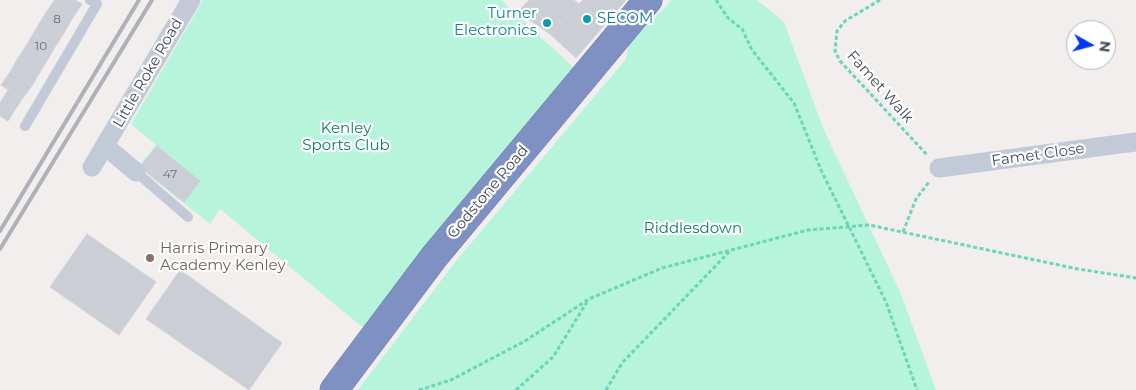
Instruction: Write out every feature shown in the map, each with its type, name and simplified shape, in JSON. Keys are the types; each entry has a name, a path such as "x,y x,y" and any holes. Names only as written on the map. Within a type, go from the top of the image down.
{"highway":[{"name":"Godstone Road","path":"334,390 434,257 648,0"}],"street":[{"name":"Little Roke Road","path":"92,167 190,0"},
{"name":"Famet Close","path":"939,168 1136,142"},
{"path":"105,146 136,172"}],"lane":[{"path":"25,126 96,4 90,0"},
{"path":"136,172 188,217"}],"path":[{"path":"716,0 728,18 742,29 752,50 794,103 820,170 886,302 917,390"},
{"name":"Famet Walk","path":"880,0 845,21 837,31 835,51 840,61 939,168"},
{"path":"903,232 916,199 939,168"},
{"path":"419,390 451,380 525,342 589,299 662,268 808,230 870,225 1078,269 1136,278"},
{"path":"606,390 622,363 729,252"},
{"path":"516,390 553,357 589,299"}],"green space":[{"name":"Kenley Sports Club","path":"203,0 501,0 574,68 367,331 220,209 210,224 138,167 156,145 131,124"},
{"name":"Riddlesdown","path":"672,0 757,0 784,22 823,128 900,292 936,390 358,390 456,261 626,59 629,43"}],"building":[{"path":"55,0 75,0 82,4 72,19 51,5"},
{"name":"Turner Electronics","path":"529,0 574,0 579,4 550,34 518,12"},
{"name":"SECOM","path":"583,0 626,0 576,58 550,34"},
{"path":"51,5 72,19 64,33 42,19"},
{"path":"42,19 64,33 55,47 33,34"},
{"path":"33,34 55,47 48,59 26,46"},
{"path":"26,46 48,59 40,72 18,58"},
{"path":"18,58 40,72 32,86 10,72"},
{"path":"10,72 32,86 22,99 1,85"},
{"path":"8,90 22,99 8,121 0,116 0,103"},
{"path":"157,146 200,181 184,202 140,167"},
{"path":"87,234 156,282 119,335 50,287"},
{"path":"180,270 282,343 249,390 146,319"}],"railway":[{"path":"0,231 139,0"},
{"path":"0,249 152,0"}],"place":[{"name":"SECOM","path":"587,19"},
{"name":"Turner Electronics","path":"547,23"},
{"name":"Harris Primary Academy Kenley","path":"150,258"}]}
